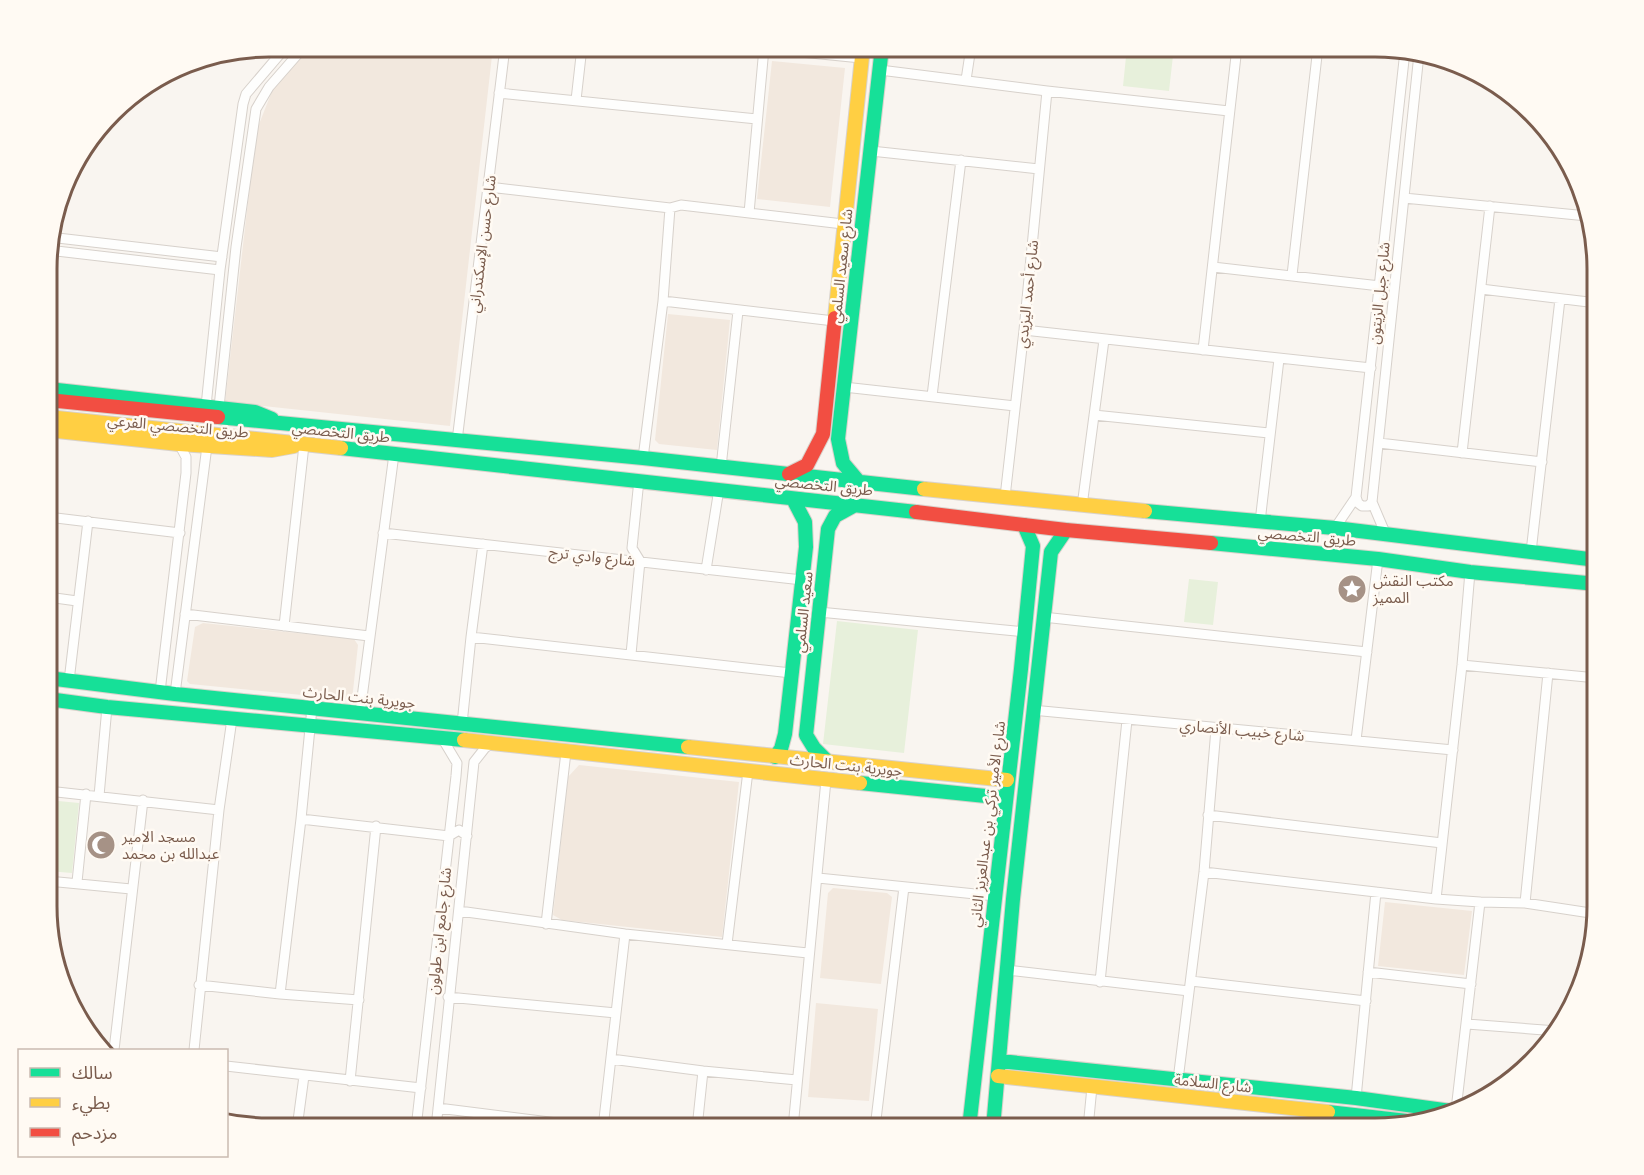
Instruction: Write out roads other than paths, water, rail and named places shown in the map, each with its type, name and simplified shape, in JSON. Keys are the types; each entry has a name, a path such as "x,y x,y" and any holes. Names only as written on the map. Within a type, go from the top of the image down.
{"street":[{"path":"212,406 212,346 238,131 246,94 277,57"},
{"path":"212,406 226,347 239,227 256,109 269,87 295,57"},
{"name":"شارع حسن الإسكندراني","path":"457,441 504,57"},
{"path":"576,100 581,57"},
{"path":"749,213 763,57"},
{"name":"شارع سعيد السلمي","path":"789,474 807,465 823,434 861,57"},
{"name":"شارع سعيد السلمي","path":"859,482 845,469 840,456 838,439 881,57"},
{"path":"966,80 969,57"},
{"path":"1203,350 1236,57"},
{"path":"1292,275 1317,57"},
{"name":"شارع جبل الزيتون","path":"1335,528 1356,497 1404,59"},
{"name":"شارع جبل الزيتون","path":"1386,535 1372,502 1418,61"},
{"path":"880,70 1229,111"},
{"name":"شارع أحمد اليزيدي","path":"1005,497 1047,91"},
{"path":"499,93 757,119"},
{"path":"871,151 1039,170"},
{"path":"932,396 960,160"},
{"path":"489,186 670,208 681,205 861,226"},
{"path":"1404,198 1580,215"},
{"path":"1462,453 1491,206"},
{"path":"643,458 663,302 670,208"},
{"path":"226,225 239,227"},
{"path":"60,238 222,257"},
{"path":"58,251 220,270"},
{"path":"1213,267 1380,286"},
{"path":"1480,289 1587,302"},
{"path":"1531,552 1560,299"},
{"path":"663,302 834,321"},
{"path":"721,467 738,311"},
{"path":"1024,330 1371,368"},
{"path":"1082,506 1104,340"},
{"path":"212,346 226,347"},
{"path":"1260,522 1279,358"},
{"name":"طريق التخصصي الفرعي","path":"57,390 255,412 276,421"},
{"path":"826,397 843,393 932,396 1015,406"},
{"name":"طريق التخصصي","path":"57,401 643,458 1082,506 1335,528 1587,559"},
{"path":"1094,414 1269,434"},
{"name":"طريق التخصصي","path":"57,418 639,480 1066,530 1587,583"},
{"name":"طريق التخصصي الفرعي","path":"57,431 179,444 272,450 304,445"},
{"path":"823,434 824,453 829,455 838,439"},
{"path":"1379,443 1542,462"},
{"path":"159,692 186,473 186,457 179,444"},
{"path":"284,626 304,445"},
{"path":"175,694 207,446"},
{"path":"360,713 394,454"},
{"path":"186,473 189,465 193,463 201,466 203,472"},
{"path":"631,654 640,561 632,548 639,480"},
{"path":"706,570 719,489"},
{"path":"1356,497 1362,506 1368,506 1372,502"},
{"name":"سعيد السلمي","path":"775,757 781,749 784,734 807,530 802,512 793,499"},
{"path":"807,530 811,525 817,523 828,529 835,516 855,505"},
{"path":"57,518 180,533"},
{"path":"69,681 88,521"},
{"name":"شارع الأمير تركي بن عبدالعزيز الثاني","path":"970,1118 1027,614 1033,546 1024,525"},
{"name":"سعيد السلمي","path":"806,735 828,529"},
{"path":"994,1118 1032,710 1051,552 1066,530"},
{"name":"شارع وادي ترج","path":"382,533 802,580"},
{"path":"462,724 483,544"},
{"path":"1033,546 1046,547 1051,552"},
{"path":"1356,740 1378,560"},
{"path":"1436,898 1470,572"},
{"path":"57,598 77,601"},
{"path":"819,612 1025,632"},
{"path":"185,614 369,636"},
{"path":"1027,614 1367,652"},
{"path":"471,637 791,673"},
{"path":"1024,647 1031,656 1035,655 1040,647"},
{"path":"1022,669 1030,660 1035,662 1037,670"},
{"path":"1462,665 1587,677"},
{"path":"162,669 168,679 176,676 178,670"},
{"path":"1525,903 1548,673"},
{"name":"جويرية بنت الحارث","path":"57,679 175,694 1007,780"},
{"name":"جويرية بنت الحارث","path":"57,700 442,738 1005,798"},
{"path":"99,796 107,706"},
{"path":"280,994 312,708"},
{"name":"شارع خبيب الأنصاري","path":"1032,710 1452,750"},
{"path":"194,1049 219,810 232,719"},
{"path":"1100,982 1127,720"},
{"path":"1178,1080 1204,872 1216,729"},
{"path":"784,734 793,744 798,744 806,735 814,748 826,760"},
{"name":"شارع جامع ابن طولون","path":"417,1118 452,818 456,763 442,738"},
{"name":"شارع جامع ابن طولون","path":"437,1118 474,762 485,748 492,744"},
{"path":"665,763 672,759 673,755 667,745"},
{"path":"683,765 678,760 679,755 687,747"},
{"path":"546,924 566,752"},
{"path":"727,944 748,771"},
{"path":"989,778 996,787 990,796"},
{"path":"794,1118 826,780"},
{"path":"57,791 219,810"},
{"path":"77,882 86,794"},
{"path":"114,1049 143,800"},
{"path":"1208,815 1442,843"},
{"path":"452,818 460,824 469,820"},
{"path":"301,819 449,836 459,830 468,836"},
{"path":"350,1081 376,826"},
{"path":"1204,872 1436,898 1525,903 1587,912"},
{"path":"818,878 1013,899"},
{"path":"57,881 132,889"},
{"path":"876,1118 904,887"},
{"path":"1356,1098 1376,892"},
{"path":"1457,1101 1480,902"},
{"path":"459,911 626,934 808,953"},
{"path":"604,1118 626,934"},
{"path":"1007,970 1189,992"},
{"path":"1368,972 1471,984"},
{"path":"1191,981 1366,1001"},
{"path":"200,985 358,1000"},
{"path":"448,997 616,1014"},
{"path":"984,1004 988,1010 994,1012 999,1011 1005,1004"},
{"path":"1467,1024 1547,1030"},
{"path":"611,1059 796,1080"},
{"path":"1000,1061 1356,1098 1436,1109"},
{"path":"1014,1063 1008,1071 1015,1078"},
{"path":"228,1066 421,1088"},
{"path":"698,1118 703,1071"},
{"path":"1089,1118 1095,1071"},
{"path":"298,1118 304,1076"},
{"name":"شارع السلامة","path":"998,1076 1092,1086 1318,1118"},
{"path":"438,1108 518,1118"}],"place":[{"name":"مكتب النقش المميز","path":"1352,589"},
{"name":"مسجد الامير عبدالله بن محمد","path":"101,845"}]}
